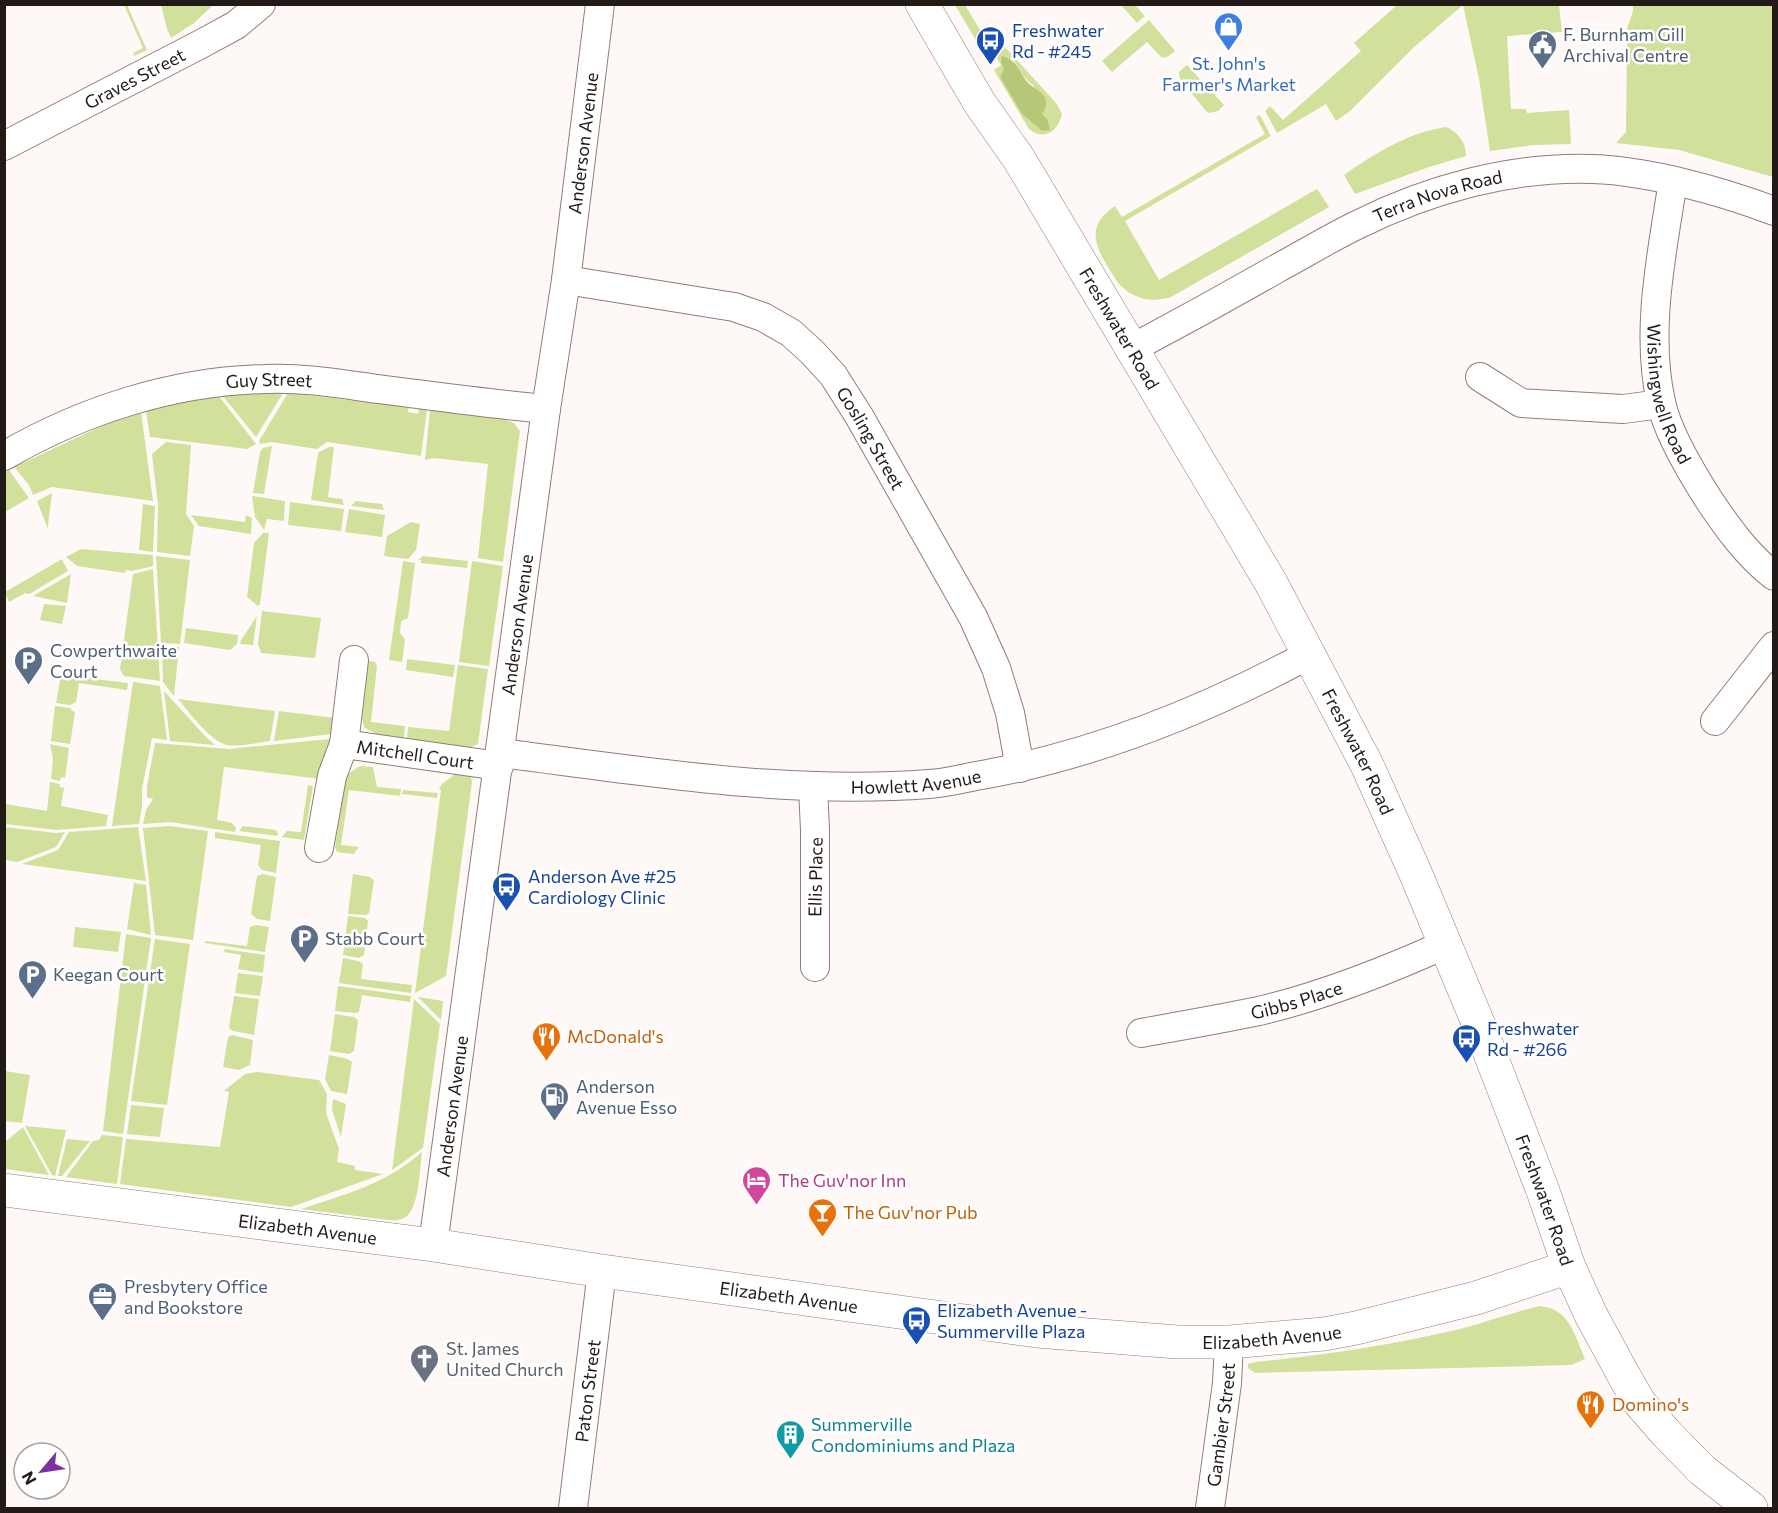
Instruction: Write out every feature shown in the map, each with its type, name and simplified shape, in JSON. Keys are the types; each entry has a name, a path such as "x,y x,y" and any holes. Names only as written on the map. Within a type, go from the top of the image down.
{"main road":[{"name":"Freshwater Road","path":"922,4 979,102 1019,159 1270,581 1367,765 1446,944 1543,1191 1569,1267 1591,1315 1639,1402 1702,1470 1751,1509"},
{"name":"Elizabeth Avenue","path":"4,1190 433,1245 602,1271 1037,1331 1112,1338 1229,1342 1324,1334 1397,1319 1476,1298 1569,1267"}],"street":[{"name":"Graves Street","path":"4,146 236,25 261,4"},
{"name":"Anderson Avenue","path":"433,1245 546,409 566,280 600,4"},
{"name":"Terra Nova Road","path":"1131,349 1356,225 1405,204 1453,188 1539,171 1574,169 1614,171 1673,181 1773,211"},
{"name":"Wishingwell Road","path":"1673,181 1659,277 1654,339 1661,404 1680,449 1730,532 1773,576"},
{"name":"Gosling Street","path":"566,280 734,307 763,317 791,333 812,352 833,375 859,416 974,617 996,668 1010,713 1020,768"},
{"path":"1480,377 1521,403 1623,409 1661,404"},
{"name":"Guy Street","path":"8,444 114,406 191,386 266,378 308,380 546,409"},
{"path":"1715,721 1773,646"},
{"name":"Howlett Avenue","path":"500,759 721,781 813,787 860,788 932,784 1020,768 1140,731 1246,687 1308,655"},
{"name":"Mitchell Court","path":"354,660 344,744 500,759"},
{"path":"319,848 332,776 344,744"},
{"name":"Ellis Place","path":"813,787 815,967"},
{"name":"Gibbs Place","path":"1141,1033 1260,1011 1368,975 1446,944"},
{"name":"Paton Street","path":"573,1509 602,1271"},
{"name":"Gambier Street","path":"1210,1509 1227,1383 1229,1342"}],"green space":[{"path":"161,4 213,5 194,23 171,38"},
{"path":"124,5 127,5 147,50 134,56 133,53 143,48"},
{"path":"955,5 965,5 995,55 987,59"},
{"path":"1121,5 1135,5 1145,16 1137,23"},
{"path":"1397,5 1463,5 1413,48 1350,111 1336,121 1326,104 1277,133 1265,111 1270,106 1283,120 1361,51 1354,43"},
{"path":"1463,5 1559,5 1562,32 1507,36 1511,109 1526,109 1527,113 1569,110 1571,144 1534,145 1490,151 1479,79"},
{"path":"1633,5 1773,5 1773,177 1679,150 1616,143 1626,132 1627,43 1632,31 1627,29"},
{"path":"1149,20 1175,51 1162,58 1147,42 1112,72 1102,61"},
{"path":"1006,48 1056,103 1062,114 1054,130 1040,134 1029,129 994,70 1001,65 995,55","holes":["1011,58 1033,85 1042,114 1042,131 1022,114 1000,77"]},
{"path":"1002,56 1014,62 1028,83 1045,97 1046,107 1042,114 1047,119 1050,130 1042,131 1022,114 1000,77 1004,69 1001,62"},
{"path":"1187,65 1224,105 1218,111 1209,113 1205,110 1180,79 1179,72"},
{"path":"1260,115 1271,136 1125,221 1159,280 1317,189 1329,207 1171,297 1156,300 1130,293 1118,283 1100,253 1096,234 1098,224 1104,215 1115,206 1122,217 1265,134 1256,117"},
{"path":"1446,127 1460,138 1465,146 1466,156 1355,194 1344,175 1405,139"},
{"path":"283,393 256,437 222,395"},
{"path":"288,393 409,407 408,412 418,414 419,408 427,409 421,456 327,442 317,449 271,442 260,444 259,441"},
{"path":"218,395 256,444 247,449 150,437 146,411"},
{"path":"430,409 498,417 514,423 520,431 503,562 478,558 488,464 434,458 425,460"},
{"path":"141,412 153,501 52,487 33,495 29,485 14,467 104,425"},
{"path":"166,442 191,445 186,514 194,526 190,556 157,552 158,505 152,454"},
{"path":"272,446 264,494 253,493 260,452 263,448"},
{"path":"334,447 328,497 342,499 344,505 311,500 318,453"},
{"path":"9,470 29,498 5,512 5,472"},
{"path":"52,493 48,525 48,529 37,501"},
{"path":"252,496 285,501 284,521 267,519 264,530 255,517"},
{"path":"356,501 382,504 384,510 351,506"},
{"path":"290,502 344,509 341,531 288,525"},
{"path":"143,504 155,506 153,552 139,550"},
{"path":"349,509 385,515 382,537 345,532"},
{"path":"191,515 245,522 246,515 252,518 251,534 199,526"},
{"path":"411,522 420,524 416,550 408,559 384,556 387,536"},
{"path":"263,533 269,533 258,606 247,597 254,543"},
{"path":"81,549 153,555 153,566 132,571 126,570 125,573 77,566 66,557"},
{"path":"156,556 190,560 180,644 161,643"},
{"path":"423,556 468,561 467,568 421,563 421,560 418,560"},
{"path":"62,559 68,571 29,594 25,593 9,602 5,592"},
{"path":"403,561 415,563 408,618 401,621 400,633 405,639 402,662 389,660"},
{"path":"472,561 503,566 489,666 459,662"},
{"path":"153,569 160,681 124,676 120,669 133,574"},
{"path":"71,574 67,603 33,596"},
{"path":"44,604 66,606 62,624 40,620"},
{"path":"262,611 321,618 315,658 261,653 258,644"},
{"path":"257,616 253,645 240,644 241,640"},
{"path":"186,628 238,635 237,644 230,650 184,643"},
{"path":"162,647 179,647 174,696 163,682"},
{"path":"407,659 455,665 453,677 406,670"},
{"path":"368,661 375,662 377,666 371,722 405,726 404,738 376,734 364,727 362,717"},
{"path":"458,665 488,669 478,744 469,748 407,739 408,727 449,731"},
{"path":"61,675 128,683 127,690 79,683 76,702 70,705 56,703"},
{"path":"133,682 160,686 167,740 152,738 142,789 139,824 112,826"},
{"path":"164,691 206,737 215,745 170,741"},
{"path":"178,699 275,711 270,741 237,746 220,742 200,725"},
{"path":"55,706 70,708 75,713 70,744 51,741"},
{"path":"279,711 335,718 331,734 274,741"},
{"path":"330,739 320,779 224,767 217,820 232,823 236,828 235,832 170,822 143,824 146,810 153,799 147,797 147,786 155,743 229,749"},
{"path":"50,744 69,748 65,778 61,777 60,781 51,779 53,759"},
{"path":"360,766 373,767 377,787 401,789 400,796 349,790 341,845 359,847 354,854 337,852 335,847 346,775"},
{"path":"455,774 471,777 472,782 446,976 415,993 441,790 439,789"},
{"path":"50,782 60,784 60,787 64,788 61,806 108,815 106,826 57,830 5,824 5,804 47,811"},
{"path":"308,785 313,786 304,840 282,837 287,831 301,832"},
{"path":"403,790 438,793 437,798 402,794"},
{"path":"169,826 208,831 193,940 155,935 143,828"},
{"path":"243,826 276,830 278,834 277,836 239,831"},
{"path":"4,827 65,832 56,847 17,862 5,860"},
{"path":"138,827 146,881 22,864 58,850 69,832"},
{"path":"215,832 280,841 276,873 262,870 258,865 261,845 215,838"},
{"path":"263,874 276,877 270,921 257,919 251,914 257,876"},
{"path":"353,874 370,877 374,881 369,913 366,915 348,914"},
{"path":"134,883 146,885 151,935 127,929"},
{"path":"348,916 365,918 368,921 364,955 359,958 343,955"},
{"path":"256,925 269,927 265,952 205,943 205,941 247,946 250,927"},
{"path":"75,927 121,932 118,952 73,947"},
{"path":"126,934 151,938 123,1134 103,1131"},
{"path":"155,939 190,944 167,1105 131,1101"},
{"path":"225,949 265,955 263,973 238,969 241,955 224,952"},
{"path":"343,958 363,964 361,979 412,985 411,993 339,983"},
{"path":"238,973 263,976 260,996 235,993"},
{"path":"338,986 411,996 410,1002 362,995 359,1012 335,1011"},
{"path":"234,996 259,999 254,1035 233,1031 229,1028"},
{"path":"418,997 443,1001 441,1020"},
{"path":"414,999 440,1024 423,1148 392,1170"},
{"path":"335,1014 354,1017 358,1020 354,1051 349,1054 330,1051"},
{"path":"232,1035 253,1040 250,1065 239,1070 223,1067 228,1037"},
{"path":"329,1055 352,1062 347,1094 331,1091 325,1079"},
{"path":"5,1071 30,1075 22,1123 5,1121"},
{"path":"258,1072 319,1080 327,1094 326,1113 339,1149 337,1162 355,1166 355,1170 383,1174 291,1207 120,1184 126,1139 220,1147 229,1092 224,1091 245,1074"},
{"path":"333,1099 346,1104 341,1137 332,1110"},
{"path":"131,1105 164,1108 160,1137 127,1134"},
{"path":"25,1126 66,1130 55,1176 52,1175"},
{"path":"23,1127 49,1175 5,1169 5,1142"},
{"path":"102,1135 123,1137 117,1184 66,1177 93,1141 99,1140"},
{"path":"67,1139 90,1141 62,1176 58,1176"},
{"path":"422,1152 414,1204 404,1218 387,1220 301,1209 380,1180 409,1163"},
{"path":"1540,1306 1558,1312 1570,1325 1585,1359 1571,1365 1255,1373 1248,1368 1248,1364 1256,1362 1358,1349 1435,1335"}],"place":[{"name":"St. John's Farmer's Market","path":"1229,52"},
{"name":"Freshwater Rd - #245","path":"991,66"},
{"name":"F. Burnham Gill Archival Centre","path":"1542,70"},
{"name":"Cowperthwaite Court","path":"29,686"},
{"name":"Anderson Ave #25 Cardiology Clinic","path":"507,912"},
{"name":"Stabb Court","path":"304,964"},
{"name":"Keegan Court","path":"32,1000"},
{"name":"McDonald's","path":"546,1062"},
{"name":"Freshwater Rd - #266","path":"1466,1064"},
{"name":"Anderson Avenue Esso","path":"555,1122"},
{"name":"The Guv'nor Inn","path":"757,1206"},
{"name":"The Guv'nor Pub","path":"822,1238"},
{"name":"Presbytery Office and Bookstore","path":"103,1322"},
{"name":"Elizabeth Avenue - Summerville Plaza","path":"916,1346"},
{"name":"St. James United Church","path":"425,1384"},
{"name":"Domino's","path":"1591,1430"},
{"name":"Summerville Condominiums and Plaza","path":"790,1460"}]}
